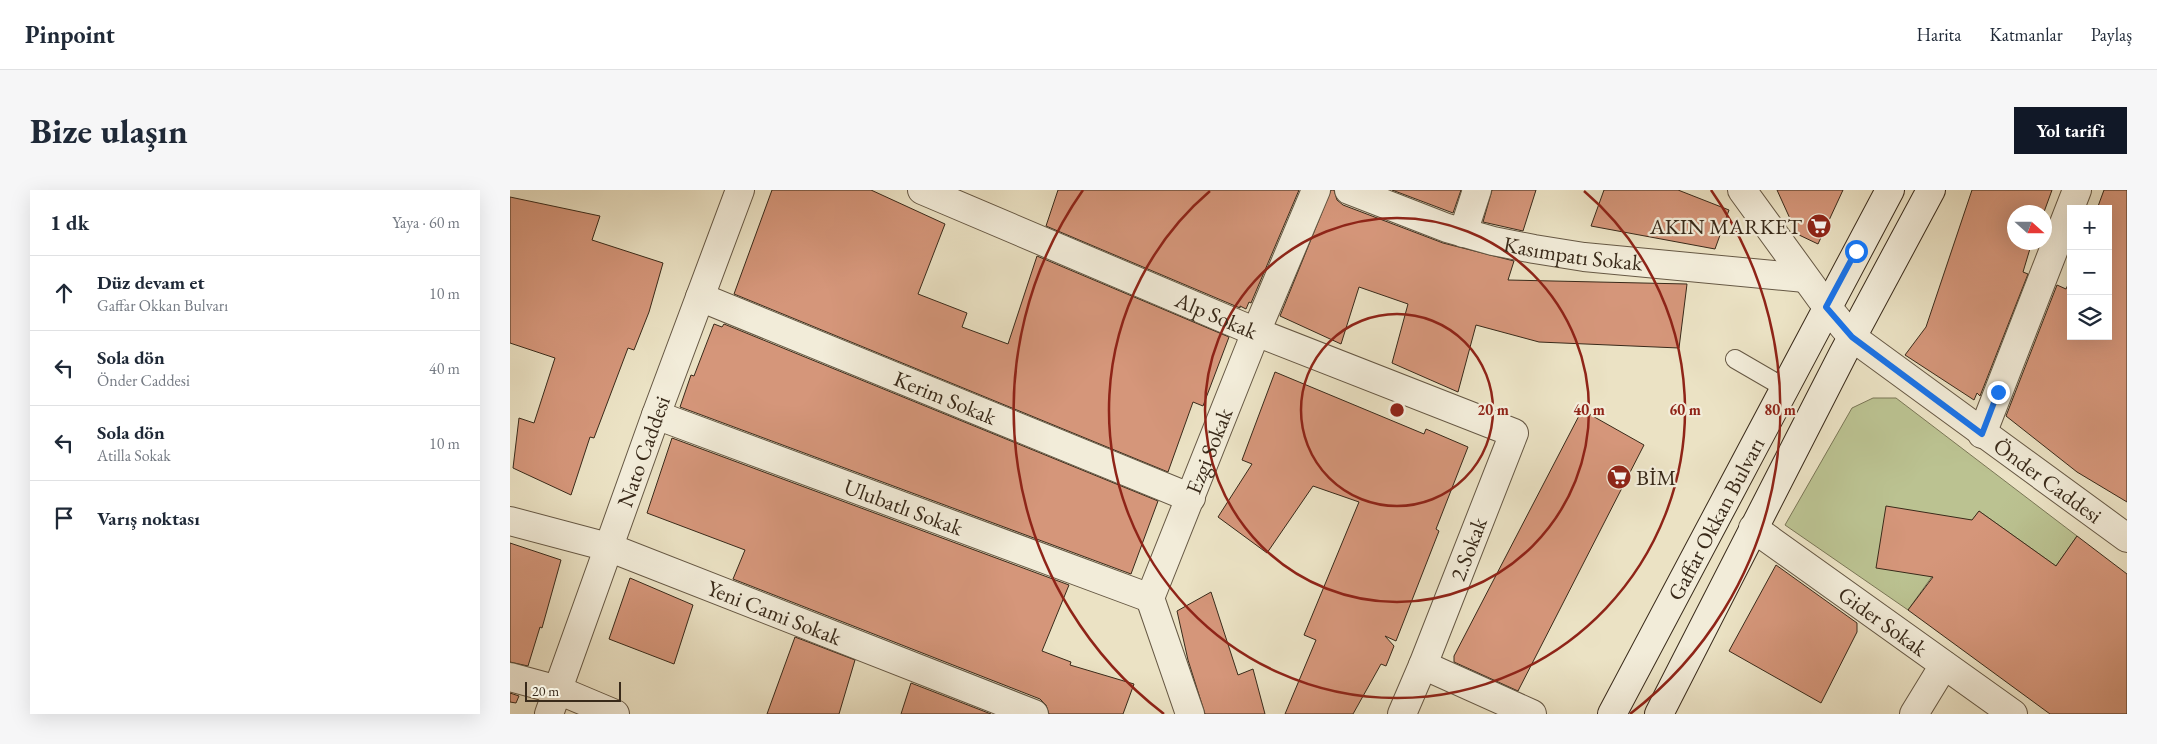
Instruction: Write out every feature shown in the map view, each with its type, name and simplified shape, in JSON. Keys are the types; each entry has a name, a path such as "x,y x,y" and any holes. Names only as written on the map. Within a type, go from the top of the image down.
{"street":[{"name":"Alp Sokak","path":"922,190 1256,332 1514,433"},
{"name":"Ezgi Sokak","path":"1150,598 1256,332 1316,190"},
{"name":"Kasımpatı Sokak","path":"1349,190 1463,232 1510,244 1584,257 1805,278"},
{"path":"1463,232 1476,190"},
{"name":"Önder Caddesi","path":"1742,190 1826,307 1852,337 1982,434 2127,538"},
{"name":"Gaffar Okkan Bulvarı","path":"1612,714 1826,307 1890,190"},
{"name":"Gaffar Okkan Bulvarı","path":"1659,714 1852,337 1931,190"},
{"path":"1982,434 2077,190"},
{"name":"Nato Caddesi","path":"553,702 700,297 736,191"},
{"name":"Kerim Sokak","path":"700,297 1191,498"},
{"name":"Ulubatlı Sokak","path":"656,415 1150,598"},
{"name":"2.Sokak","path":"1402,714 1514,433"},
{"name":"Yeni Cami Sokak","path":"510,521 608,547 1034,714"},
{"name":"Gider Sokak","path":"1753,528 2013,714"},
{"path":"1150,598 1190,714"},
{"path":"1423,665 1532,714"},
{"path":"1914,714 1944,665"},
{"path":"510,677 553,702 615,714"}],"lane":[{"path":"1735,359 1785,388"}],"green space":[{"path":"1873,398 1896,398 2077,536 2056,566 1979,511 1908,610 1785,525 1852,408"}],"building":[{"path":"772,190 871,190 945,224 918,294 967,313 962,327 1008,344 1037,256 1229,337 1203,406 1193,402 1168,472 734,294"},
{"path":"1058,190 1299,190 1251,303 1249,302 1246,309 1046,226"},
{"path":"1331,190 1334,190 1337,200 1343,205 1443,243 1514,261 1508,280 1687,284 1679,348 1539,342 1476,325 1458,392 1392,363 1408,304 1359,287 1341,344 1280,316"},
{"path":"1392,190 1461,190 1453,213"},
{"path":"1492,190 1536,190 1523,231 1483,222"},
{"path":"1604,190 1678,190 1729,210 1715,249 1591,226"},
{"path":"1777,190 1843,190 1818,244 1797,234"},
{"path":"1972,190 2052,190 2047,205 2007,205 2007,250 2030,250 2023,272 2028,274 1980,396 1977,393 1974,400 1905,355 1926,327"},
{"path":"2104,190 2127,190 2127,502 2077,472 2006,416 2057,285 2066,289 2067,287 2067,340 2112,340 2112,205 2098,205"},
{"path":"510,197 600,216 592,240 663,263 649,312 634,350 628,348 594,438 590,437 571,495 513,468 519,418 534,423 555,358 510,343"},
{"path":"714,324 722,327 724,324 1158,501 1131,574 680,407 691,375 694,376"},
{"path":"1275,372 1424,434 1426,429 1468,447 1436,529 1439,531 1396,641 1385,636 1394,646 1386,666 1381,664 1353,714 1285,714 1316,640 1304,635 1359,502 1313,486 1267,553 1218,517 1252,464 1242,460"},
{"path":"1582,410 1644,445 1518,691 1454,662 1454,656"},
{"path":"672,438 1069,585 1042,651 1071,662 1070,665 1134,684 1123,714 1049,714 1046,705 1040,699 733,579 745,550 647,513"},
{"path":"1886,506 1972,520 1979,511 2056,566 2077,536 2127,574 2127,714 2050,714 1908,610 1933,577 1876,568"},
{"path":"510,543 561,560 542,628 540,627 528,666 510,662"},
{"path":"1776,565 1857,623 1857,632 1821,703 1729,651"},
{"path":"630,578 693,605 674,664 609,639"},
{"path":"1211,592 1238,675 1253,669 1265,714 1205,714 1188,660 1177,611"},
{"path":"795,637 855,660 839,714 767,714"},
{"path":"911,683 991,714 901,714"},
{"path":"510,693 519,696 516,703 510,702"}],"place":[{"name":"AKIN MARKET","path":"1819,226"},
{"name":"BİM","path":"1619,477"}],"route":[{"path":"1856,251 1838,288 1826,307 1852,337 1982,434 1998,392"}]}
